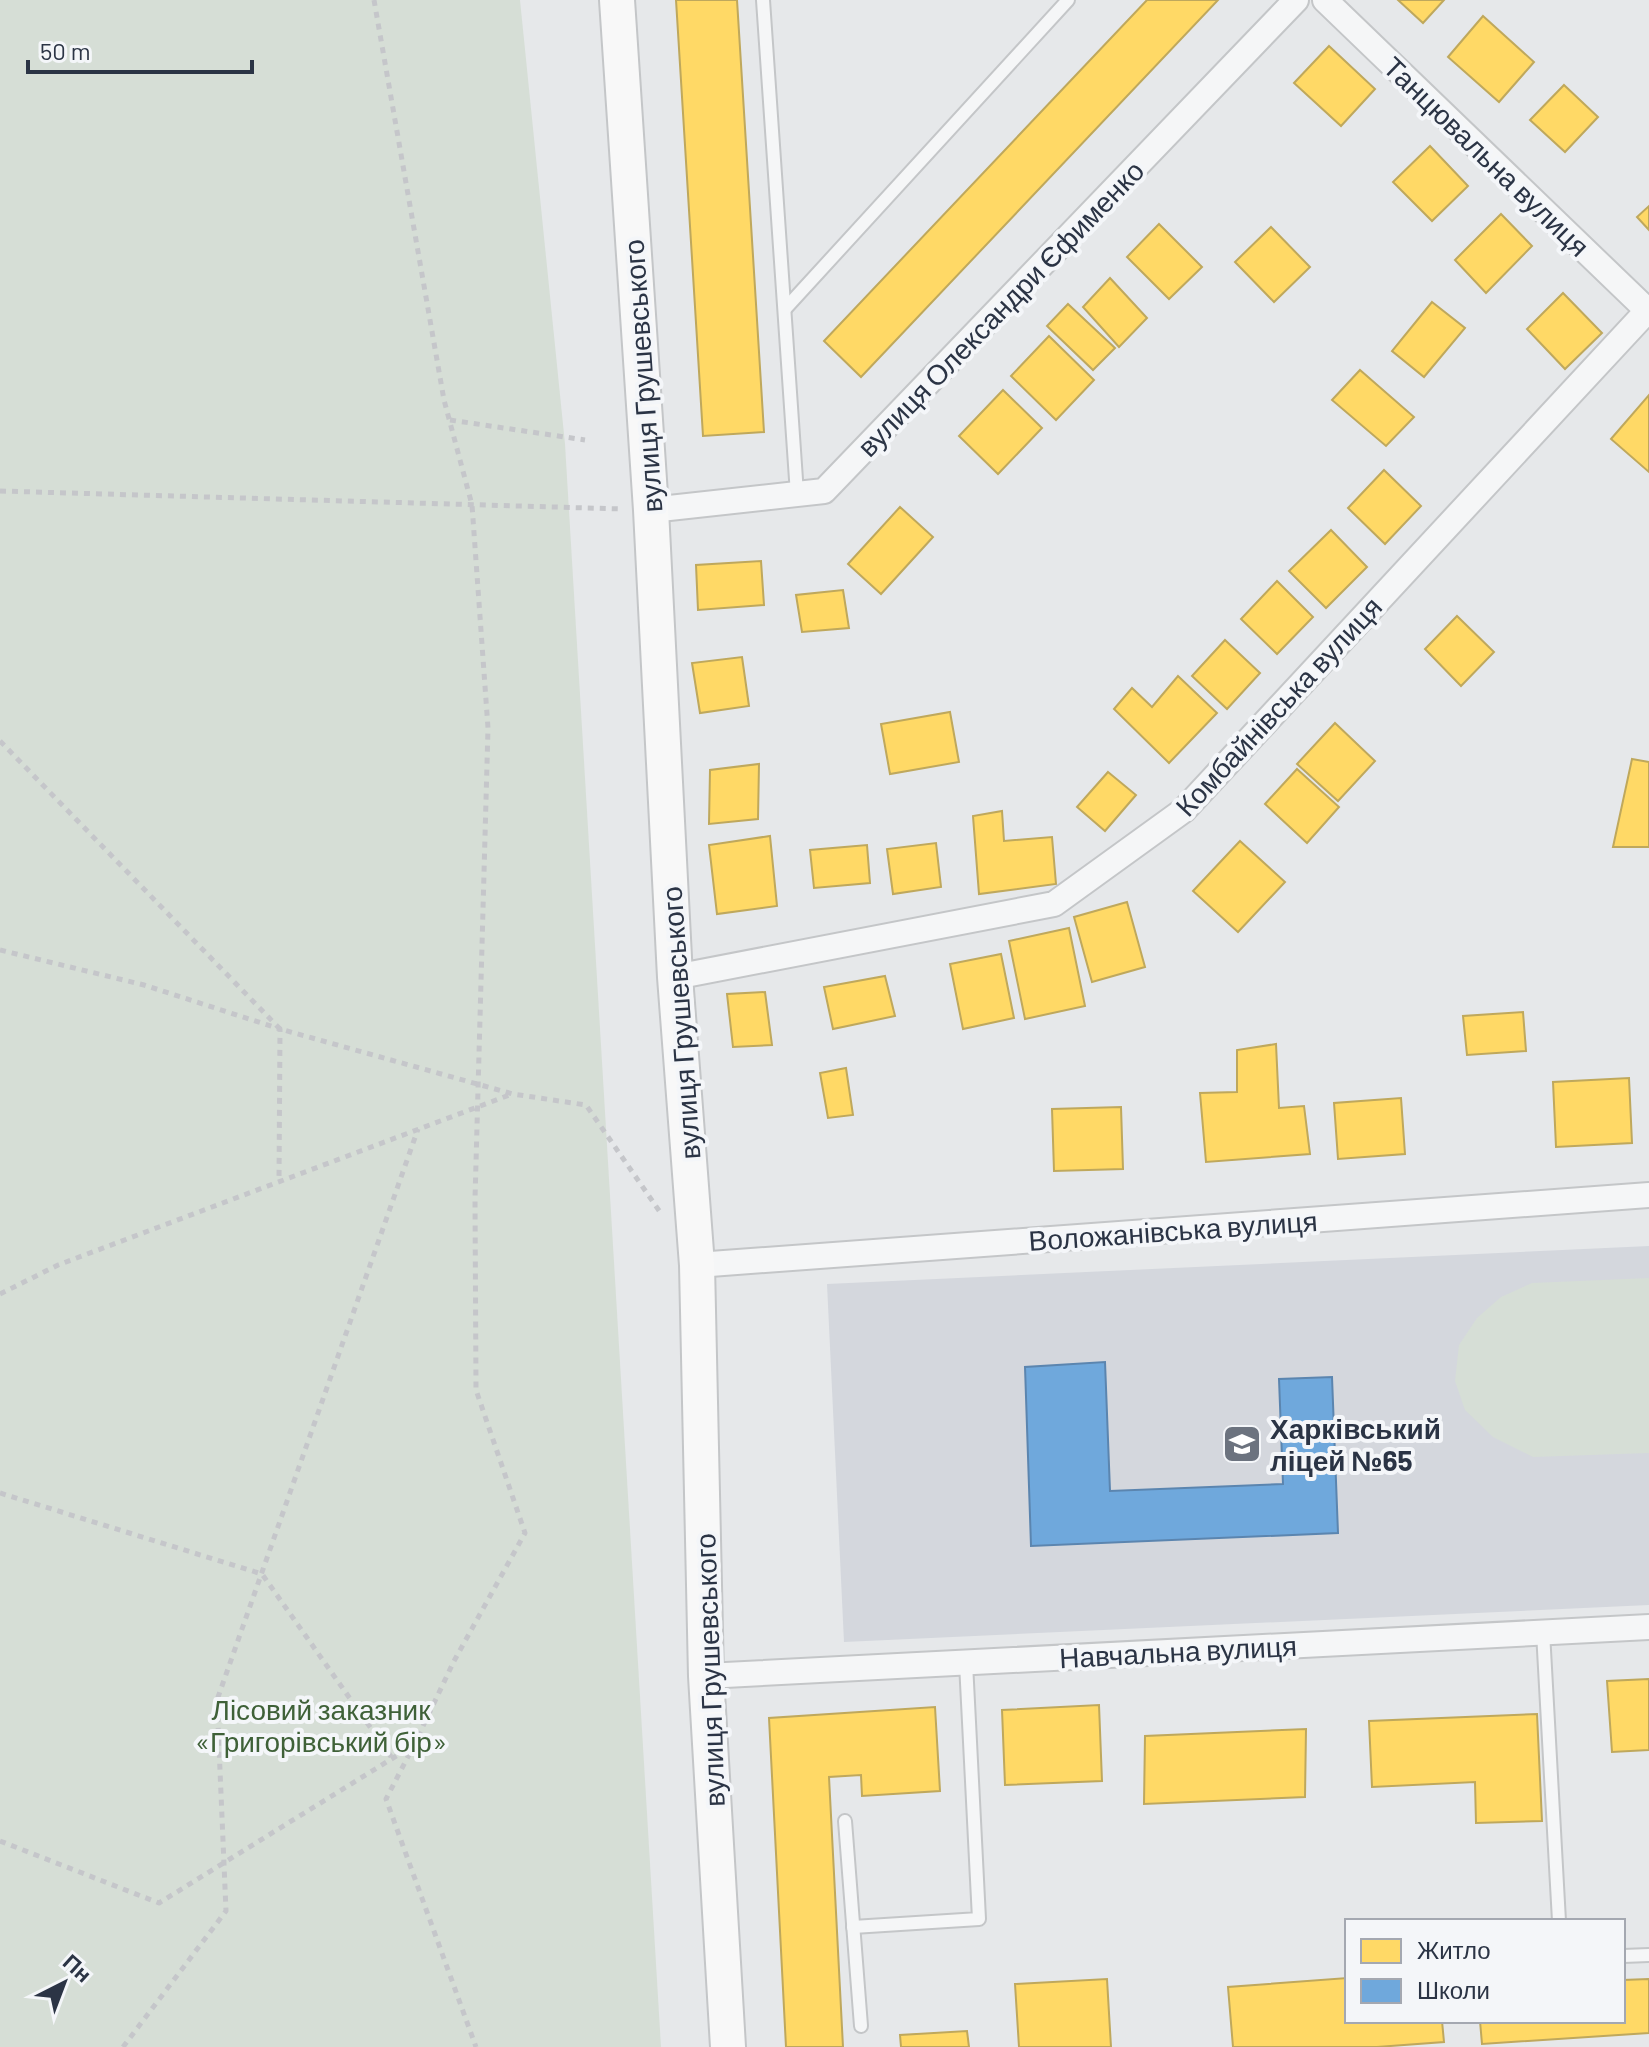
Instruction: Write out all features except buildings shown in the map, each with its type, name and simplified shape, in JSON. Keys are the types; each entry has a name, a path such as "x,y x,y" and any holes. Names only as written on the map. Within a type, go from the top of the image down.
{"street":[{"name":"вулиця Грушевського","path":"617,0 651,510 675,977 697,1265 706,1676 728,2047"},
{"name":"вулиця Олександри Єфименко","path":"651,510 824,491 1296,0"},
{"name":"Танцювальна вулиця","path":"1325,0 1649,310"},
{"name":"Комбайнівська вулиця","path":"675,977 1054,904 1184,810 1649,310"},
{"name":"Воложанівська вулиця","path":"697,1265 1649,1195"},
{"name":"Навчальна вулиця","path":"706,1676 1649,1627"}],"lane":[{"path":"763,0 797,494"},
{"path":"785,309 1068,0"},
{"path":"1543,1632 1559,1919"},
{"path":"853,1927 979,1919 966,1663"},
{"path":"845,1821 861,2026"},
{"path":"1625,1956 1649,1955"}],"path":[{"path":"374,0 444,400 472,505 488,728 475,1199 476,1390 525,1533 454,1661 386,1799 476,2047"},
{"path":"450,420 585,440"},
{"path":"0,491 651,510"},
{"path":"0,741 280,1029 279,1182"},
{"path":"0,950 144,985 280,1029 513,1094 586,1105 663,1216"},
{"path":"0,1294 58,1265 513,1094"},
{"path":"123,2047 226,1911 217,1700 418,1129"},
{"path":"0,1493 262,1574 392,1758"},
{"path":"0,1841 159,1903 414,1745"}],"shaded area":[{"name":"Харківський ліцей №65","path":"1649,1246 1649,1605 844,1642 827,1284"}],"green space":[{"name":"Лісовий заказник «Григорівський бір»","path":"0,0 520,0 565,444 661,2047 0,2047"},
{"path":"1649,1278 1649,1453 1533,1457 1493,1437 1465,1410 1455,1381 1459,1345 1477,1318 1501,1297 1532,1283"}],"place":[{"name":"Харківський ліцей №65","path":"1242,1444"}]}
